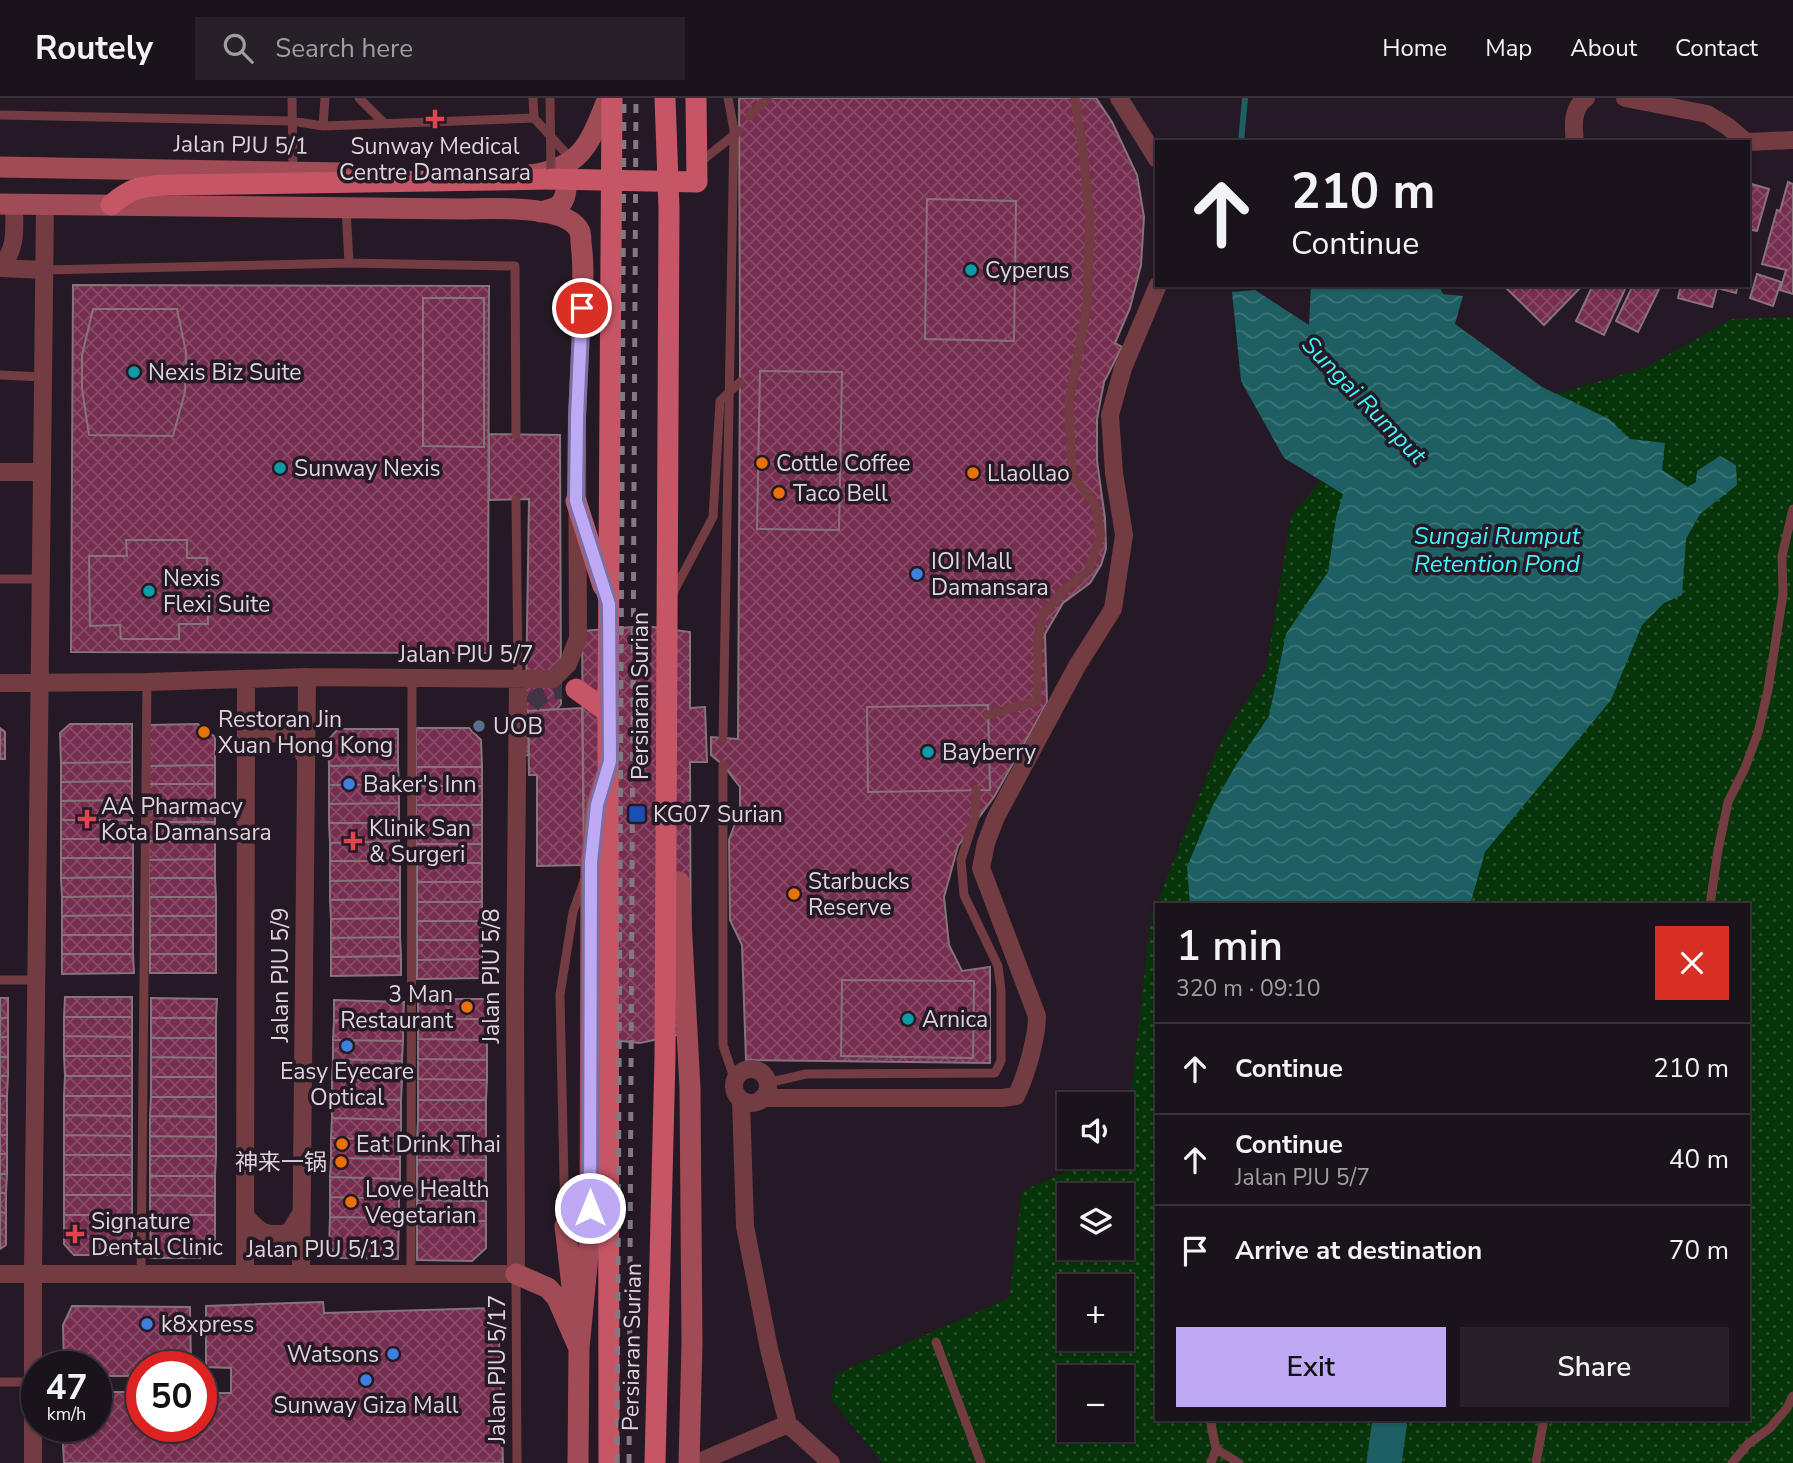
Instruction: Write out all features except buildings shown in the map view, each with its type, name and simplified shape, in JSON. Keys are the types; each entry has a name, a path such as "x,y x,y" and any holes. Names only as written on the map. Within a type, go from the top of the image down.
{"main road":[{"name":"Jalan PJU 5/1","path":"0,167 549,176 581,154 593,136 610,98"},
{"name":"Persiaran Surian","path":"609,1463 610,98"},
{"name":"Persiaran Surian","path":"655,1463 665,1057 668,209 665,98"},
{"path":"111,205 125,192 169,185 549,176 697,182 696,98"},
{"path":"540,212 556,207 563,200 566,191 564,182 559,177 549,176"},
{"path":"7,204 513,209 556,214 572,222 580,232 584,262 582,308"},
{"path":"576,501 609,604"},
{"path":"569,690 608,712"},
{"name":"Persiaran Surian","path":"578,1463 579,1348 590,1235 591,862 597,805 610,761"},
{"path":"666,803 679,882 690,1088 692,1344 689,1463"},
{"path":"565,1226 579,1348"},
{"path":"516,1274 548,1288 557,1298 579,1348"}],"street":[{"path":"1119,98 1155,156"},
{"path":"1575,140 1576,111 1586,98"},
{"path":"1625,98 1707,114 1744,140"},
{"path":"1750,142 1793,140"},
{"path":"0,267 7,260 13,246 7,204"},
{"path":"32,1351 45,204"},
{"path":"0,267 44,270"},
{"path":"765,1090 1002,1098 1016,1096 1021,1086 1037,1027 1037,1016 981,868 986,843 996,817 1077,666 1113,608 1124,535 1114,473 1110,415 1123,368 1157,287"},
{"name":"Jalan PJU 5/7","path":"0,682 147,682 307,677 553,679 568,664 578,638 577,417 582,308"},
{"path":"0,472 42,472"},
{"name":"Jalan PJU 5/9","path":"301,1273 307,677"},
{"name":"Jalan PJU 5/8","path":"516,1274 518,678"},
{"name":"Jalan PJU 5/9","path":"245,1273 246,679"},
{"path":"246,753 261,736 279,732 295,737 306,758"},
{"path":"741,1100 757,1102 765,1090 761,1074 751,1070 741,1072 735,1081 735,1092 741,1100 745,1226 769,1349 788,1424 831,1463"},
{"path":"245,1216 260,1232 273,1235 289,1233 302,1213"},
{"name":"Jalan PJU 5/13","path":"0,1274 516,1274"},
{"path":"697,1463 788,1424"},
{"path":"33,1442 33,1463"}],"lane":[{"path":"292,98 293,172"},
{"path":"323,126 326,98"},
{"path":"359,98 384,123"},
{"path":"533,98 534,118 572,160"},
{"path":"549,176 551,98"},
{"path":"723,738 734,130 729,98"},
{"path":"749,116 768,98"},
{"path":"988,715 1037,701 1038,638 1042,616 1062,592 1088,571 1101,535 1095,504 1072,475 1069,402 1087,306 1090,219 1075,98"},
{"path":"0,115 292,121 323,126 534,118"},
{"path":"668,209 704,159 739,131"},
{"path":"346,208 349,263"},
{"path":"44,270 349,263 515,266 516,435"},
{"path":"0,376 43,377"},
{"path":"667,603 713,517 720,401 740,382"},
{"path":"516,499 518,678"},
{"path":"1710,903 1728,802 1754,745 1768,690 1783,594 1782,556 1793,509"},
{"path":"598,546 609,604"},
{"path":"0,579 41,579"},
{"path":"411,1273 412,678"},
{"path":"141,1274 147,682"},
{"path":"723,765 723,1045 735,1081"},
{"path":"765,1090 806,1074 995,1073 1001,1061 1002,990 998,966 964,895 961,860 975,817 976,790"},
{"path":"565,1226 560,995 573,912 591,862"},
{"path":"0,980 36,980"},
{"name":"Jalan PJU 5/17","path":"516,1274 517,1463"},
{"path":"936,1342 981,1463"},
{"path":"0,1382 21,1381"},
{"path":"1732,1463 1748,1444 1770,1428 1787,1408 1793,1396"},
{"path":"1210,1421 1216,1449 1211,1463"},
{"path":"1536,1463 1544,1421"},
{"path":"1216,1449 1239,1463"}],"shaded area":[{"path":"1793,317 1793,1463 882,1463 831,1399 836,1374 1009,1298 1022,1191 1073,1169 1134,1169 1134,1092 1131,1092 1151,918 1155,908 1155,1421 1750,1421 1750,903 1157,903 1221,740 1266,670 1291,516 1339,459 1644,368 1732,319"}],"water":[{"name":"Sungai Rumput Retention Pond","path":"1311,287 1440,287 1443,294 1463,296 1455,324 1542,387 1609,419 1630,439 1665,443 1662,470 1688,487 1696,482 1697,471 1720,456 1736,465 1737,485 1700,514 1686,539 1682,595 1664,603 1642,625 1611,700 1485,852 1471,903 1190,903 1187,867 1213,805 1269,716 1286,634 1328,572 1336,518 1343,494 1284,458 1241,381 1232,292 1255,290 1309,325"}],"waterway":[{"name":"Sungai Rumput","path":"1241,140 1245,98"},
{"name":"Sungai Rumput","path":"1384,1463 1390,1421"}],"tunnel":[{"path":"517,728 534,702 546,693 562,690"}],"railway":[{"path":"617,1463 624,98"},
{"path":"629,1463 636,98"}],"place":[{"name":"Sunway Medical Centre Damansara","path":"435,119"},
{"name":"Cyperus","path":"971,270"},
{"name":"Nexis Biz Suite","path":"134,372"},
{"name":"Cottle Coffee","path":"762,463"},
{"name":"Sunway Nexis","path":"280,468"},
{"name":"Llaollao","path":"973,473"},
{"name":"Taco Bell","path":"779,493"},
{"name":"IOI Mall Damansara","path":"917,574"},
{"name":"Nexis Flexi Suite","path":"149,591"},
{"name":"UOB","path":"479,726"},
{"name":"Restoran Jin Xuan Hong Kong","path":"204,732"},
{"name":"Bayberry","path":"928,752"},
{"name":"Baker's Inn","path":"349,784"},
{"name":"KG07 Surian","path":"637,814"},
{"name":"AA Pharmacy Kota Damansara","path":"87,819"},
{"name":"Klinik San & Surgeri","path":"353,841"},
{"name":"Starbucks Reserve","path":"794,894"},
{"name":"3 Man Restaurant","path":"467,1007"},
{"name":"Arnica","path":"908,1019"},
{"name":"Easy Eyecare Optical","path":"347,1046"},
{"name":"Eat Drink Thai","path":"342,1144"},
{"name":"神来一锅","path":"341,1162"},
{"name":"Love Health Vegetarian","path":"351,1202"},
{"name":"Signature Dental Clinic","path":"75,1234"},
{"name":"k8xpress","path":"147,1324"},
{"name":"Watsons","path":"393,1354"},
{"name":"Sunway Giza Mall","path":"366,1380"}],"route":[{"path":"582,308 576,501 609,604 610,761 597,805 591,862 590,1208"}]}
